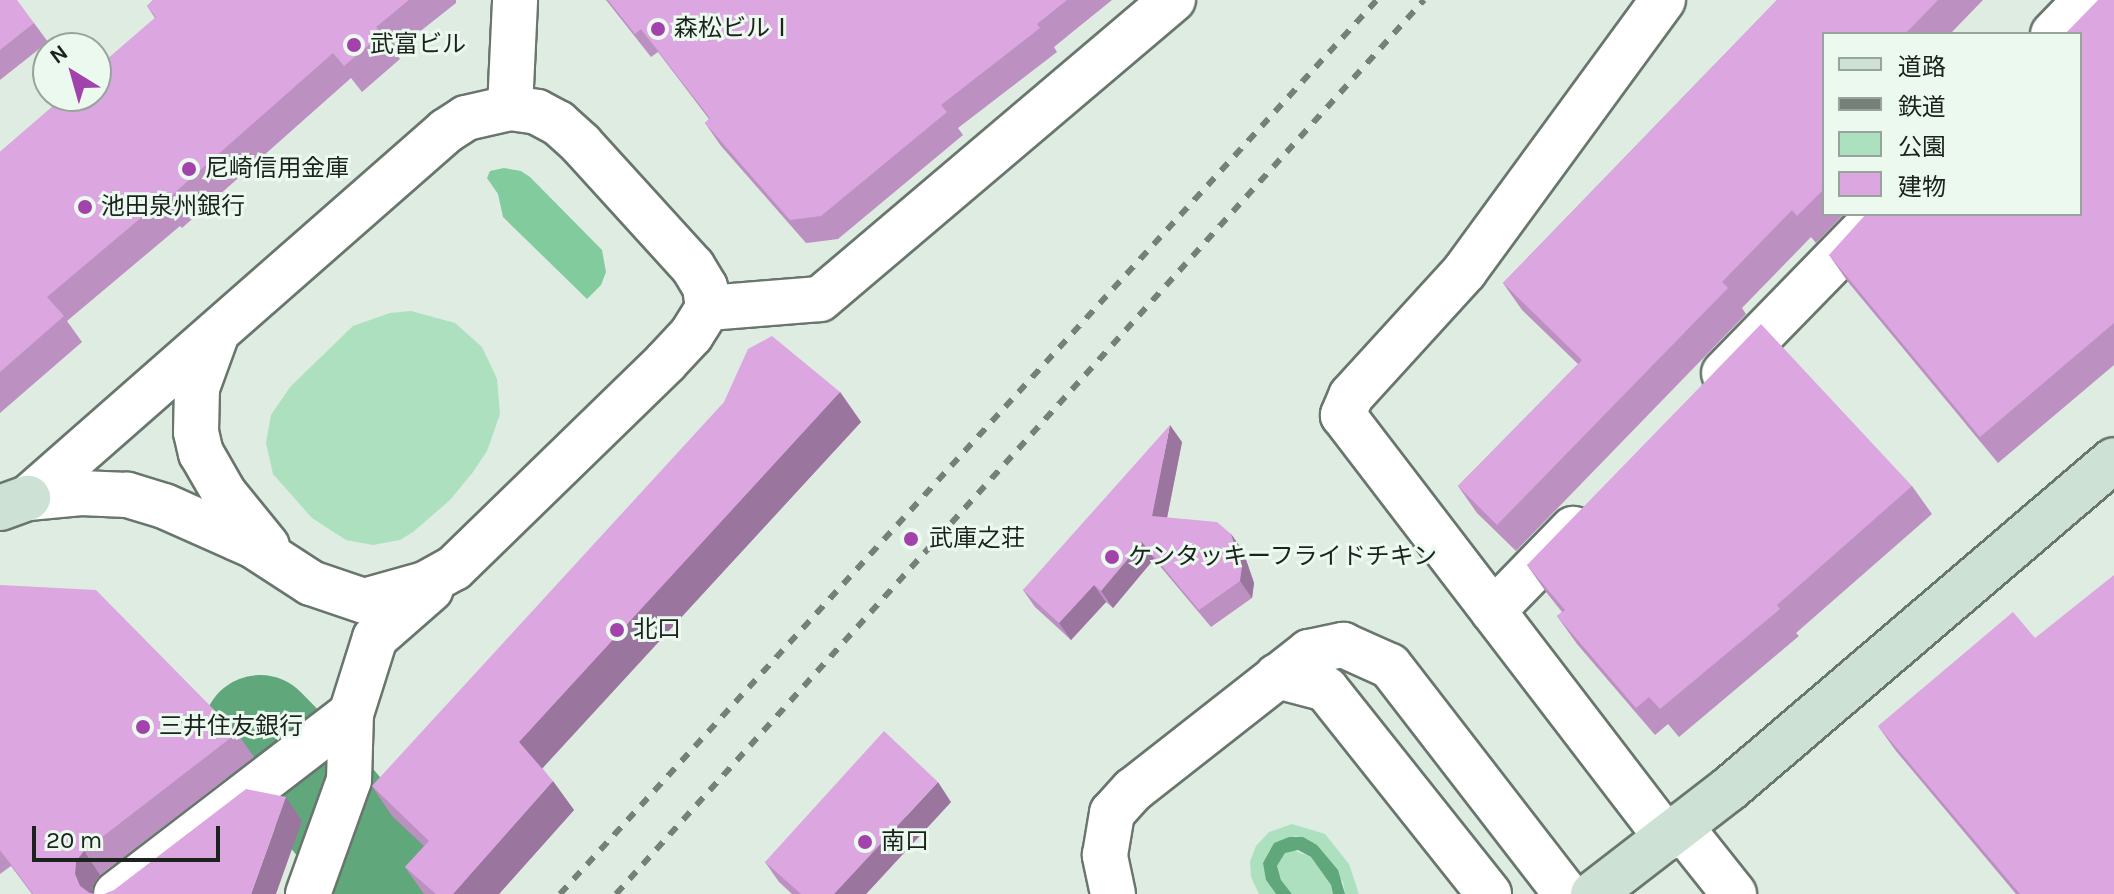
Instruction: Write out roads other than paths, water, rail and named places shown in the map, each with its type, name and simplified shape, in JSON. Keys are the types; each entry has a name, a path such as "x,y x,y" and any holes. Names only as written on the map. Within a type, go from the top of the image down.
{"street":[{"path":"510,108 515,0"},
{"path":"708,308 820,299 1173,0"},
{"path":"1663,0 1465,271 1351,396 1343,415 1493,611 1674,832 1734,894"},
{"path":"2055,32 2086,0"},
{"path":"14,503 446,131 466,118 510,108 537,112 558,123 581,144 693,267 705,287 708,308 691,335 666,362 454,568 375,638 339,723 116,894"},
{"path":"1701,397 1877,216"},
{"path":"219,329 197,388 196,432 201,453 250,529 285,565"},
{"path":"1593,894 1674,832 2114,460"},
{"path":"14,503 81,493 127,495 199,520 285,565 311,583 364,601 425,584 454,568"},
{"path":"1493,611 1602,498"},
{"path":"1113,894 1105,855 1112,813 1133,790 1309,652 1343,645 1390,666 1566,894"},
{"path":"1277,676 1326,689 1489,894"},
{"path":"308,894 349,780 339,723"}],"waterway":[{"path":"260,732 314,787 403,894"}],"railway":[{"path":"560,894 1377,0"},
{"path":"616,894 1424,0"}],"place":[{"name":"森松ビルⅠ","path":"658,29"},
{"name":"武富ビル","path":"354,45"},
{"name":"尼崎信用金庫","path":"189,169"},
{"name":"池田泉州銀行","path":"85,207"},
{"name":"武庫之荘","path":"911,539"},
{"name":"ケンタッキーフライドチキン","path":"1112,557"},
{"name":"北口","path":"617,630"},
{"name":"三井住友銀行","path":"143,727"},
{"name":"南口","path":"865,842"}]}
